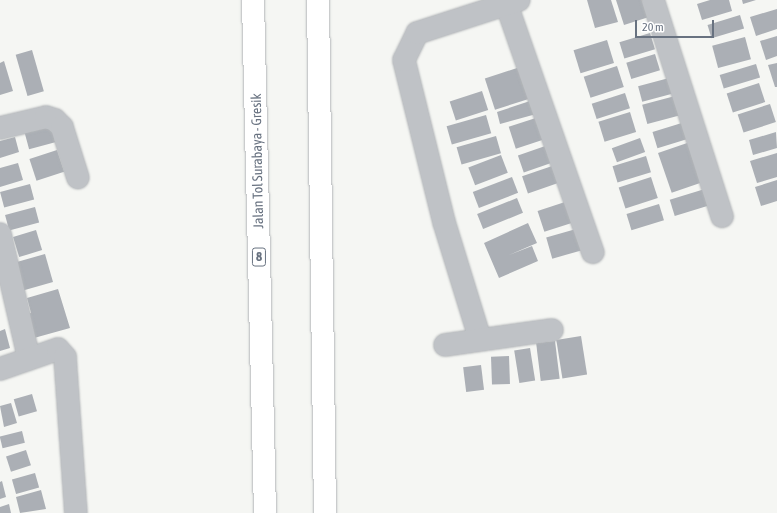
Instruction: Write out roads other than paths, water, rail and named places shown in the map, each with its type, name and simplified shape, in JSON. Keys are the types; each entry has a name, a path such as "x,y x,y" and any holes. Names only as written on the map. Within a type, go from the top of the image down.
{"highway":[{"name":"Jalan Tol Surabaya - Gresik","path":"253,0 265,513"},
{"path":"318,0 325,513"}],"street":[{"path":"653,0 722,216"},
{"path":"480,339 444,222 404,60 417,33 510,1 593,252"},
{"path":"0,128 46,117 55,120 62,127 78,178"},
{"path":"0,234 29,359"},
{"path":"445,345 552,330"},
{"path":"0,369 58,349 64,356 76,513"}]}
